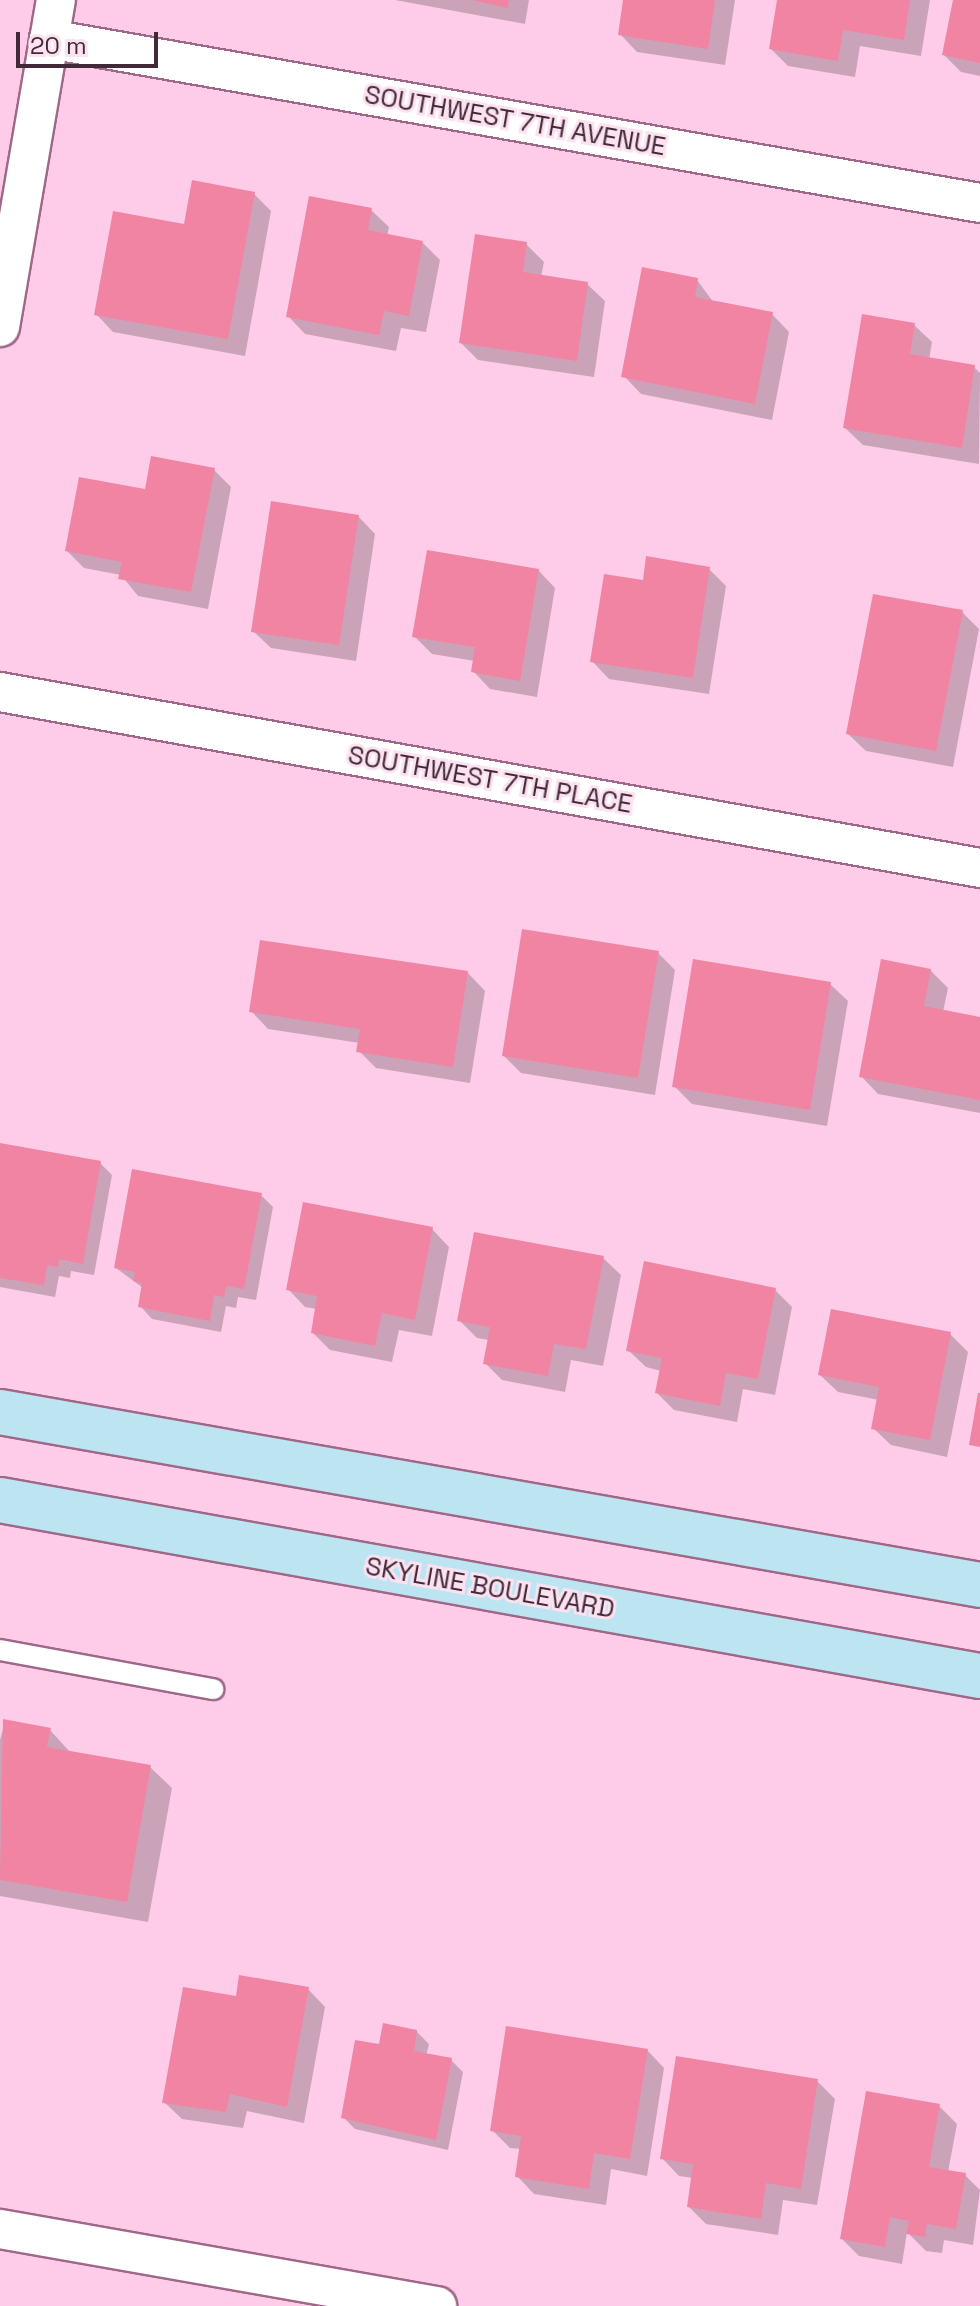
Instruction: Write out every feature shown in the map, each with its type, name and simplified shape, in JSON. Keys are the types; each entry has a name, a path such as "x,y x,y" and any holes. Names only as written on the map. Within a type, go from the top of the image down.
{"street":[{"path":"0,327 56,0"},
{"name":"SOUTHWEST 7TH AVENUE","path":"49,39 980,203"},
{"name":"SOUTHWEST 7TH PLACE","path":"0,692 980,868"},
{"path":"0,1412 980,1585"},
{"name":"SKYLINE BOULEVARD","path":"0,1500 980,1676"},
{"path":"0,2229 437,2306"}],"lane":[{"path":"0,1650 213,1689"}],"building":[{"path":"472,0 509,0 508,8"},
{"path":"623,0 715,0 708,49 618,35"},
{"path":"777,0 910,0 904,40 843,30 838,61 769,49"},
{"path":"953,0 980,0 980,63 942,55"},
{"path":"192,180 255,192 228,339 94,315 113,211 184,224"},
{"path":"309,196 372,208 368,230 423,241 409,316 384,311 379,335 286,317"},
{"path":"475,234 527,242 523,272 588,282 577,361 459,343"},
{"path":"642,267 698,278 695,297 773,312 755,404 621,377"},
{"path":"862,314 915,323 910,354 975,365 962,448 843,428"},
{"path":"151,456 215,468 191,592 118,579 122,562 65,551 79,477 145,489"},
{"path":"271,501 359,515 339,645 251,632"},
{"path":"427,550 539,569 520,681 471,672 475,647 412,637"},
{"path":"646,556 710,567 693,678 590,662 604,574 643,580"},
{"path":"873,594 963,610 936,751 846,734"},
{"path":"522,929 659,951 638,1078 502,1056"},
{"path":"260,940 468,971 453,1067 356,1052 360,1029 249,1012"},
{"path":"693,959 831,982 810,1110 672,1087"},
{"path":"881,959 931,969 924,1006 980,1017 980,1100 859,1077"},
{"path":"0,1143 101,1161 83,1264 59,1259 58,1267 47,1265 44,1285 0,1278"},
{"path":"132,1169 262,1193 244,1289 226,1286 224,1297 214,1295 210,1321 138,1307 142,1283 133,1281 135,1272 114,1268"},
{"path":"303,1202 433,1227 415,1320 382,1313 375,1346 311,1333 317,1296 286,1290"},
{"path":"474,1232 604,1256 586,1349 554,1344 548,1376 483,1364 490,1327 457,1321"},
{"path":"644,1261 776,1288 758,1379 726,1373 720,1406 655,1393 662,1358 626,1351"},
{"path":"831,1309 951,1332 930,1440 871,1429 879,1387 818,1375"},
{"path":"980,1393 980,1447 969,1445"},
{"path":"3,1719 51,1728 47,1747 151,1765 127,1902 0,1880"},
{"path":"239,1975 309,1987 287,2107 230,2094 226,2112 162,2103 183,1987 236,1996"},
{"path":"383,2023 417,2030 414,2051 452,2058 436,2140 341,2118 355,2040 379,2044"},
{"path":"506,2026 648,2049 630,2159 594,2153 589,2189 515,2177 521,2136 490,2131"},
{"path":"676,2056 818,2079 801,2189 766,2183 761,2219 687,2207 693,2164 660,2159"},
{"path":"866,2091 940,2104 929,2167 966,2173 956,2229 927,2224 925,2237 906,2234 909,2221 890,2217 885,2247 840,2239"}]}
